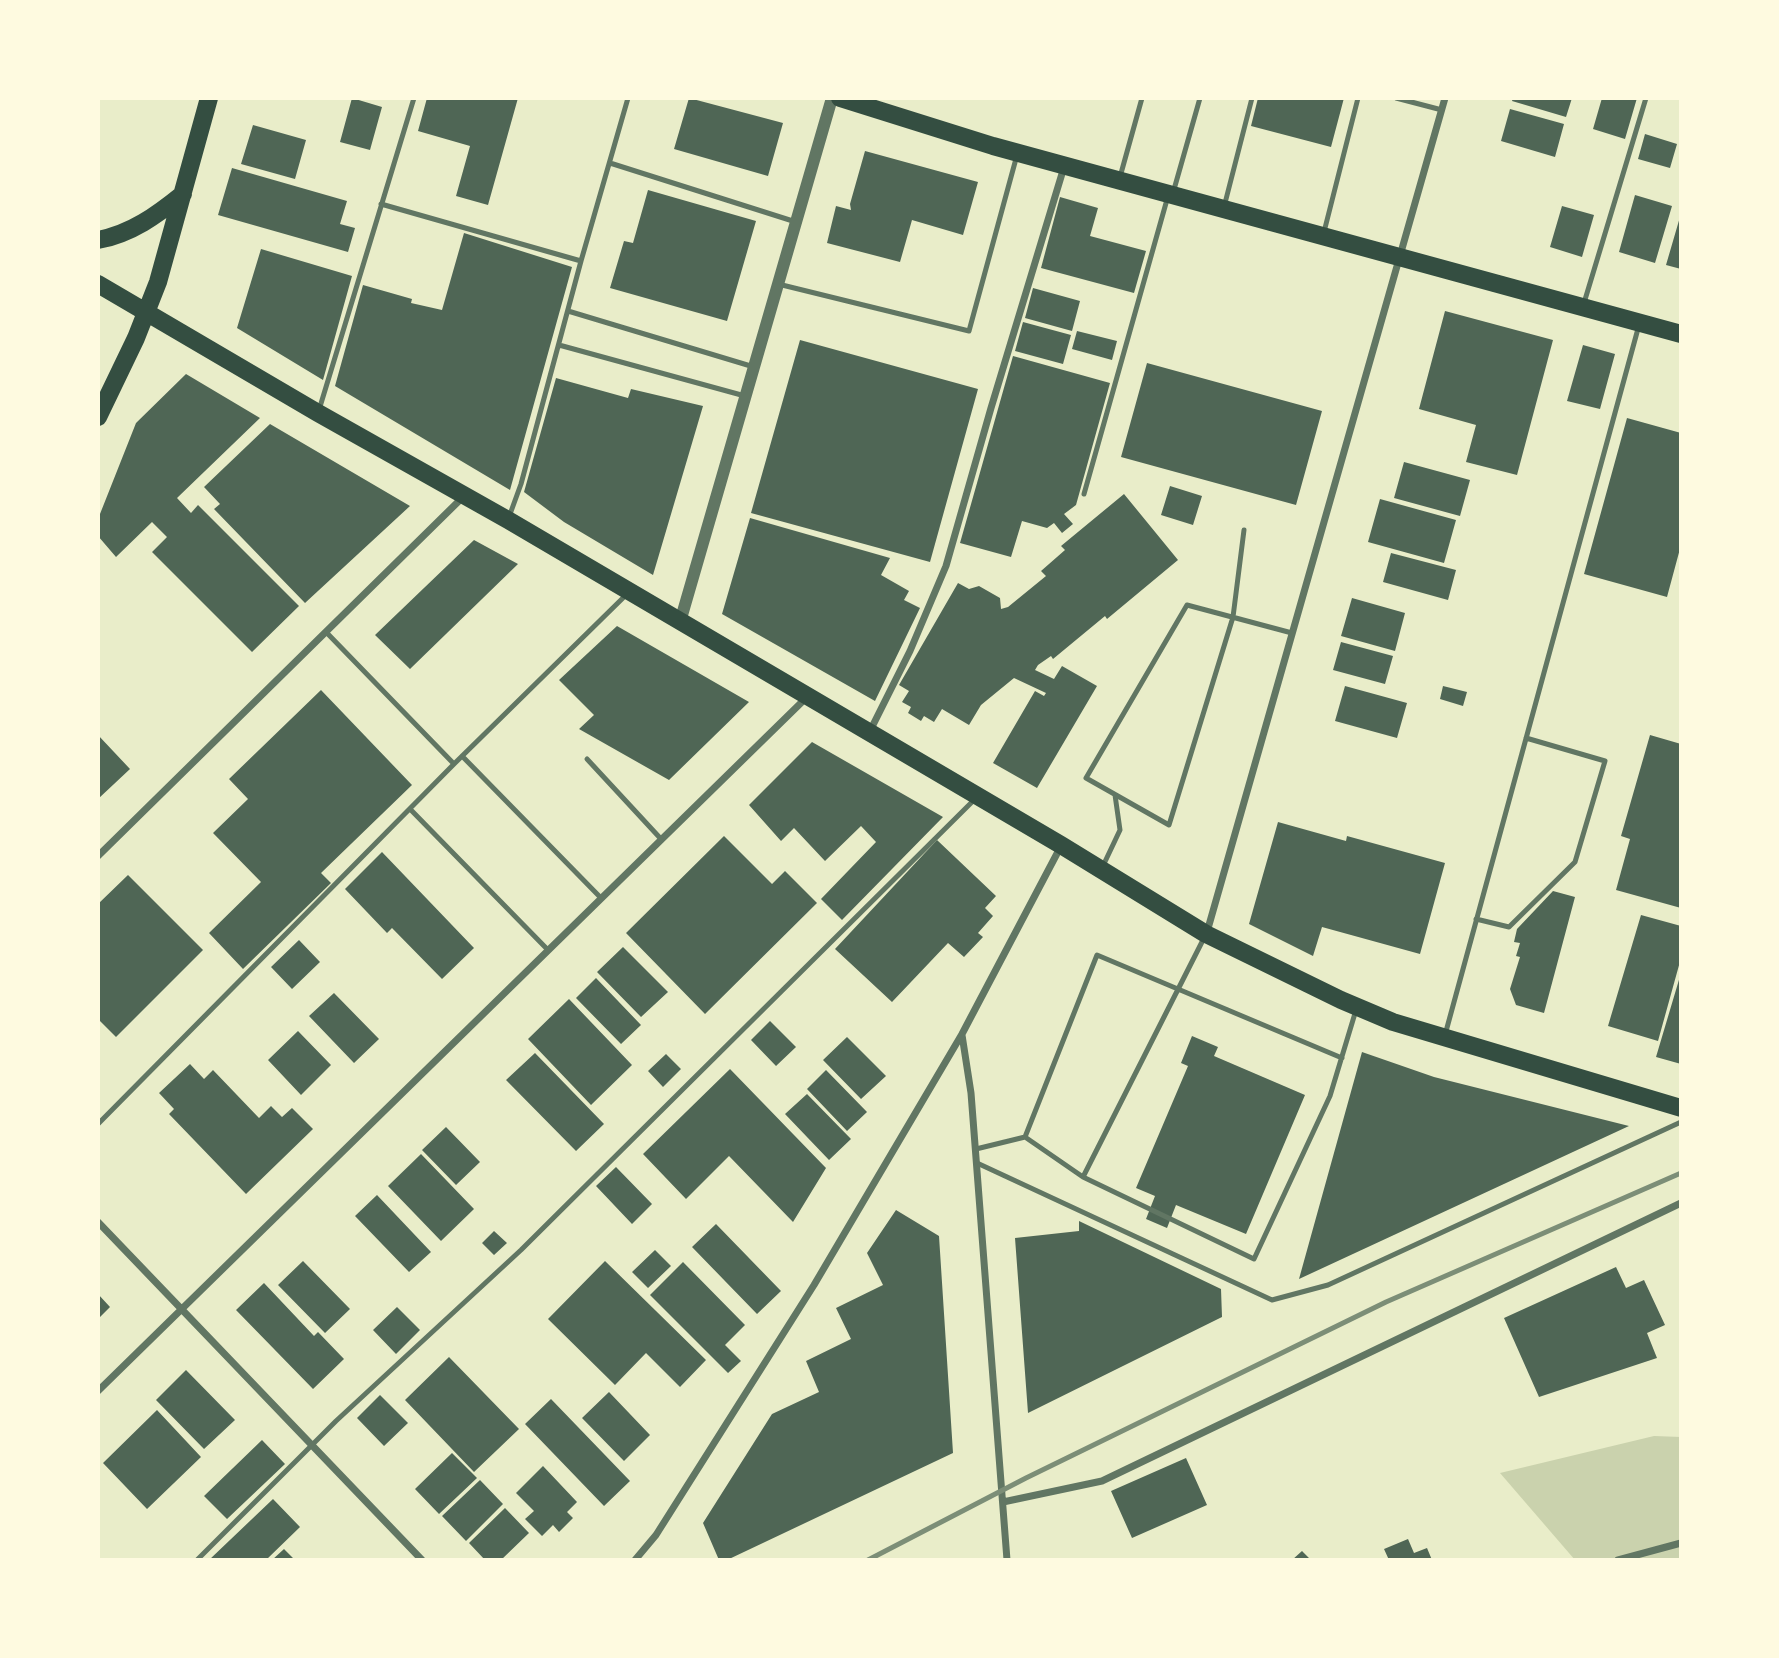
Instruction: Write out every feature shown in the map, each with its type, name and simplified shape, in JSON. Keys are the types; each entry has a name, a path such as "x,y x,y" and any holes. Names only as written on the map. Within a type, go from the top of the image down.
{"main road":[{"path":"98,417 146,313 167,252 209,98"},
{"path":"840,98 1018,152 1681,334"},
{"path":"98,240 113,237 146,222 183,194"},
{"path":"98,284 508,520 806,698 1061,845 1206,934 1393,1022 1681,1108"}],"street":[{"path":"680,622 832,98"},
{"path":"1206,934 1445,98"},
{"path":"869,734 946,566 1065,165"},
{"path":"99,853 465,495"},
{"path":"98,1391 806,698"},
{"path":"635,1560 656,1535 814,1285 961,1034 1061,845"},
{"path":"961,1034 971,1093 976,1149 1007,1560"},
{"path":"1003,1502 1102,1481 1681,1203"},
{"path":"98,1222 422,1560"},
{"path":"1618,1560 1681,1543"}],"lane":[{"path":"318,413 414,98"},
{"path":"508,520 521,484 628,98"},
{"path":"1119,180 1142,98"},
{"path":"1084,494 1200,98"},
{"path":"1224,208 1252,98"},
{"path":"1323,235 1358,98"},
{"path":"1396,98 1442,110"},
{"path":"1583,307 1646,98"},
{"path":"778,284 969,331 1018,152"},
{"path":"610,163 796,222"},
{"path":"381,204 581,261"},
{"path":"568,310 754,366"},
{"path":"1444,1037 1640,322"},
{"path":"559,345 746,396"},
{"path":"1244,530 1233,617 1169,825 1086,778 1187,605 1233,617 1293,634"},
{"path":"98,1124 454,764 629,592"},
{"path":"326,632 454,764"},
{"path":"1476,919 1509,928 1575,862 1605,761 1526,738"},
{"path":"462,756 601,898"},
{"path":"587,759 662,839"},
{"path":"1101,870 1120,830 1115,795"},
{"path":"197,1560 336,1421 521,1250 977,797"},
{"path":"410,809 548,950"},
{"path":"1083,1177 1206,934"},
{"path":"1025,1137 1097,956 1342,1058"},
{"path":"976,1149 1025,1137 1083,1177 1254,1259 1330,1096 1357,1007"},
{"path":"977,1163 1272,1300 1328,1285 1681,1122"}],"green space":[{"path":"1654,1436 1681,1437 1681,1560 1575,1560 1500,1473"}],"building":[{"path":"352,98 382,107 370,150 340,142"},
{"path":"427,98 518,98 488,205 456,196 470,146 418,131"},
{"path":"689,98 783,123 768,176 674,149"},
{"path":"1258,98 1344,98 1331,147 1251,126"},
{"path":"1513,98 1572,98 1566,117 1512,101"},
{"path":"1602,98 1637,98 1625,139 1593,129"},
{"path":"1510,109 1564,124 1555,157 1501,141"},
{"path":"253,125 306,140 295,179 241,164"},
{"path":"1645,134 1677,144 1670,168 1638,159"},
{"path":"865,151 978,182 963,235 912,220 900,262 827,243 836,206 851,210 850,204"},
{"path":"232,168 347,201 340,224 355,228 348,252 218,215"},
{"path":"648,190 756,221 727,321 610,288 624,241 633,243"},
{"path":"1635,195 1672,206 1655,263 1619,252"},
{"path":"1060,197 1098,208 1090,236 1146,251 1134,293 1041,268"},
{"path":"1562,206 1594,215 1582,257 1550,247"},
{"path":"1681,217 1681,269 1666,265"},
{"path":"464,233 572,267 510,490 335,386 363,285 412,299 411,303 442,310"},
{"path":"261,249 352,276 323,380 237,328"},
{"path":"1033,288 1080,301 1072,331 1025,318"},
{"path":"1445,311 1553,340 1517,475 1466,462 1476,425 1419,409"},
{"path":"1023,322 1071,335 1063,364 1015,351"},
{"path":"1077,331 1117,341 1112,360 1072,349"},
{"path":"800,340 978,389 930,562 751,513"},
{"path":"1583,345 1615,354 1600,409 1567,401"},
{"path":"1013,356 1110,383 1076,505 1064,514 1073,524 1062,533 1054,523 1047,528 1022,521 1011,557 960,543"},
{"path":"1147,363 1322,411 1296,505 1121,457"},
{"path":"186,374 260,418 177,498 191,513 198,505 299,606 252,652 152,552 167,537 152,522 116,557 98,536 98,519 136,423"},
{"path":"556,378 628,398 631,389 703,406 653,575 564,522 524,492"},
{"path":"1627,418 1681,433 1681,545 1667,597 1584,574"},
{"path":"270,424 410,506 305,603 214,509 220,504 204,487"},
{"path":"1404,462 1470,480 1460,516 1394,498"},
{"path":"1170,486 1202,496 1193,525 1161,515"},
{"path":"1124,494 1178,560 1107,619 1105,616 1053,659 1051,656 1038,665 1035,670 1054,679 1062,666 1097,686 1037,788 993,763 1035,691 1044,696 1046,693 1014,678 981,705 969,725 942,709 934,722 924,716 921,721 908,713 911,707 902,702 909,691 899,685 958,583 969,589 979,586 1000,598 1001,609 1008,607 1046,576 1041,571 1065,550 1061,546"},
{"path":"1380,499 1456,520 1444,563 1368,542"},
{"path":"750,518 890,558 881,575 909,591 904,600 920,608 875,701 722,614"},
{"path":"474,540 518,564 410,669 375,635"},
{"path":"1391,553 1456,570 1448,600 1383,582"},
{"path":"1352,598 1405,613 1395,651 1341,636"},
{"path":"617,626 749,702 669,780 579,729 594,715 559,680"},
{"path":"1341,642 1393,656 1385,684 1333,670"},
{"path":"1345,686 1407,703 1397,738 1335,721"},
{"path":"1443,686 1467,692 1463,706 1440,699"},
{"path":"321,690 412,785 321,873 331,883 243,969 209,933 261,882 213,833 248,799 229,779"},
{"path":"98,735 130,769 98,799"},
{"path":"1650,735 1681,744 1681,908 1616,890 1630,839 1621,836"},
{"path":"812,742 943,817 842,920 821,899 876,842 861,826 825,861 794,828 781,841 749,805"},
{"path":"1278,822 1346,841 1347,836 1445,863 1420,954 1322,927 1313,956 1249,924"},
{"path":"724,836 772,884 785,871 817,903 705,1014 626,933"},
{"path":"937,840 996,896 985,908 993,916 978,933 983,937 964,957 948,943 892,1002 835,949"},
{"path":"382,852 474,948 442,979 392,928 387,933 345,889"},
{"path":"128,875 203,950 116,1037 98,1019 98,904"},
{"path":"1553,891 1575,897 1544,1013 1516,1005 1510,989 1520,957 1516,956 1520,943 1514,942 1517,929"},
{"path":"1641,915 1681,926 1681,958 1658,1041 1608,1026"},
{"path":"299,940 320,962 292,989 271,967"},
{"path":"623,947 668,992 641,1017 597,972"},
{"path":"1681,973 1681,1064 1656,1057"},
{"path":"596,978 641,1025 621,1044 576,998"},
{"path":"334,993 379,1039 354,1063 309,1016"},
{"path":"569,999 632,1065 591,1105 528,1039"},
{"path":"770,1021 796,1047 776,1066 751,1040"},
{"path":"298,1031 331,1065 301,1095 268,1060"},
{"path":"1192,1036 1218,1047 1214,1056 1305,1095 1246,1234 1176,1205 1167,1228 1146,1219 1155,1196 1136,1188 1188,1066 1181,1063"},
{"path":"847,1037 886,1076 861,1099 823,1060"},
{"path":"1362,1052 1434,1077 1629,1126 1299,1279"},
{"path":"535,1053 604,1124 576,1151 506,1080"},
{"path":"666,1054 681,1069 663,1087 648,1071"},
{"path":"190,1064 204,1079 213,1070 259,1118 271,1106 282,1117 292,1108 313,1129 246,1194 169,1114 174,1109 159,1093"},
{"path":"730,1069 826,1168 793,1222 729,1156 686,1199 643,1154"},
{"path":"826,1070 867,1112 847,1131 807,1089"},
{"path":"807,1094 851,1139 829,1160 785,1114"},
{"path":"446,1127 480,1162 456,1185 422,1150"},
{"path":"421,1154 474,1209 441,1241 388,1186"},
{"path":"616,1167 652,1204 632,1224 596,1186"},
{"path":"377,1195 431,1252 409,1272 355,1216"},
{"path":"896,1210 939,1236 953,1453 727,1560 719,1560 703,1523 772,1414 819,1392 806,1361 851,1339 836,1308 883,1285 867,1253"},
{"path":"1079,1221 1221,1289 1222,1317 1028,1413 1015,1238 1079,1231"},
{"path":"716,1224 781,1291 757,1314 692,1247"},
{"path":"494,1231 507,1243 494,1255 482,1243"},
{"path":"655,1250 671,1266 648,1288 632,1272"},
{"path":"303,1261 350,1309 325,1333 278,1285"},
{"path":"605,1261 706,1360 680,1387 646,1353 615,1385 548,1319"},
{"path":"683,1262 745,1325 725,1345 741,1361 728,1373 650,1295"},
{"path":"1616,1267 1626,1288 1644,1280 1665,1325 1647,1333 1657,1358 1539,1397 1504,1318"},
{"path":"264,1283 314,1336 318,1332 344,1359 313,1389 236,1310"},
{"path":"98,1294 110,1307 98,1319"},
{"path":"397,1307 420,1330 396,1354 373,1330"},
{"path":"449,1357 519,1429 474,1472 405,1400"},
{"path":"186,1370 235,1420 204,1449 156,1400"},
{"path":"609,1392 650,1435 624,1461 582,1418"},
{"path":"380,1395 408,1423 384,1446 357,1418"},
{"path":"551,1399 630,1481 604,1506 525,1424"},
{"path":"157,1410 201,1457 147,1509 103,1463"},
{"path":"262,1440 285,1464 227,1519 204,1496"},
{"path":"452,1453 477,1478 439,1514 415,1489"},
{"path":"1186,1458 1207,1505 1132,1538 1111,1491"},
{"path":"543,1466 577,1502 567,1512 573,1518 559,1532 553,1525 542,1536 525,1519 534,1511 516,1493"},
{"path":"480,1480 503,1504 466,1541 442,1516"},
{"path":"273,1499 300,1527 266,1560 209,1560"},
{"path":"505,1508 529,1533 501,1560 485,1560 469,1543"},
{"path":"1408,1539 1414,1553 1427,1548 1432,1560 1389,1560 1384,1549"},
{"path":"284,1549 295,1560 272,1560"},
{"path":"1302,1551 1311,1560 1292,1560"}],"railway":[{"path":"868,1560 1026,1478 1386,1302 1681,1173"}]}
